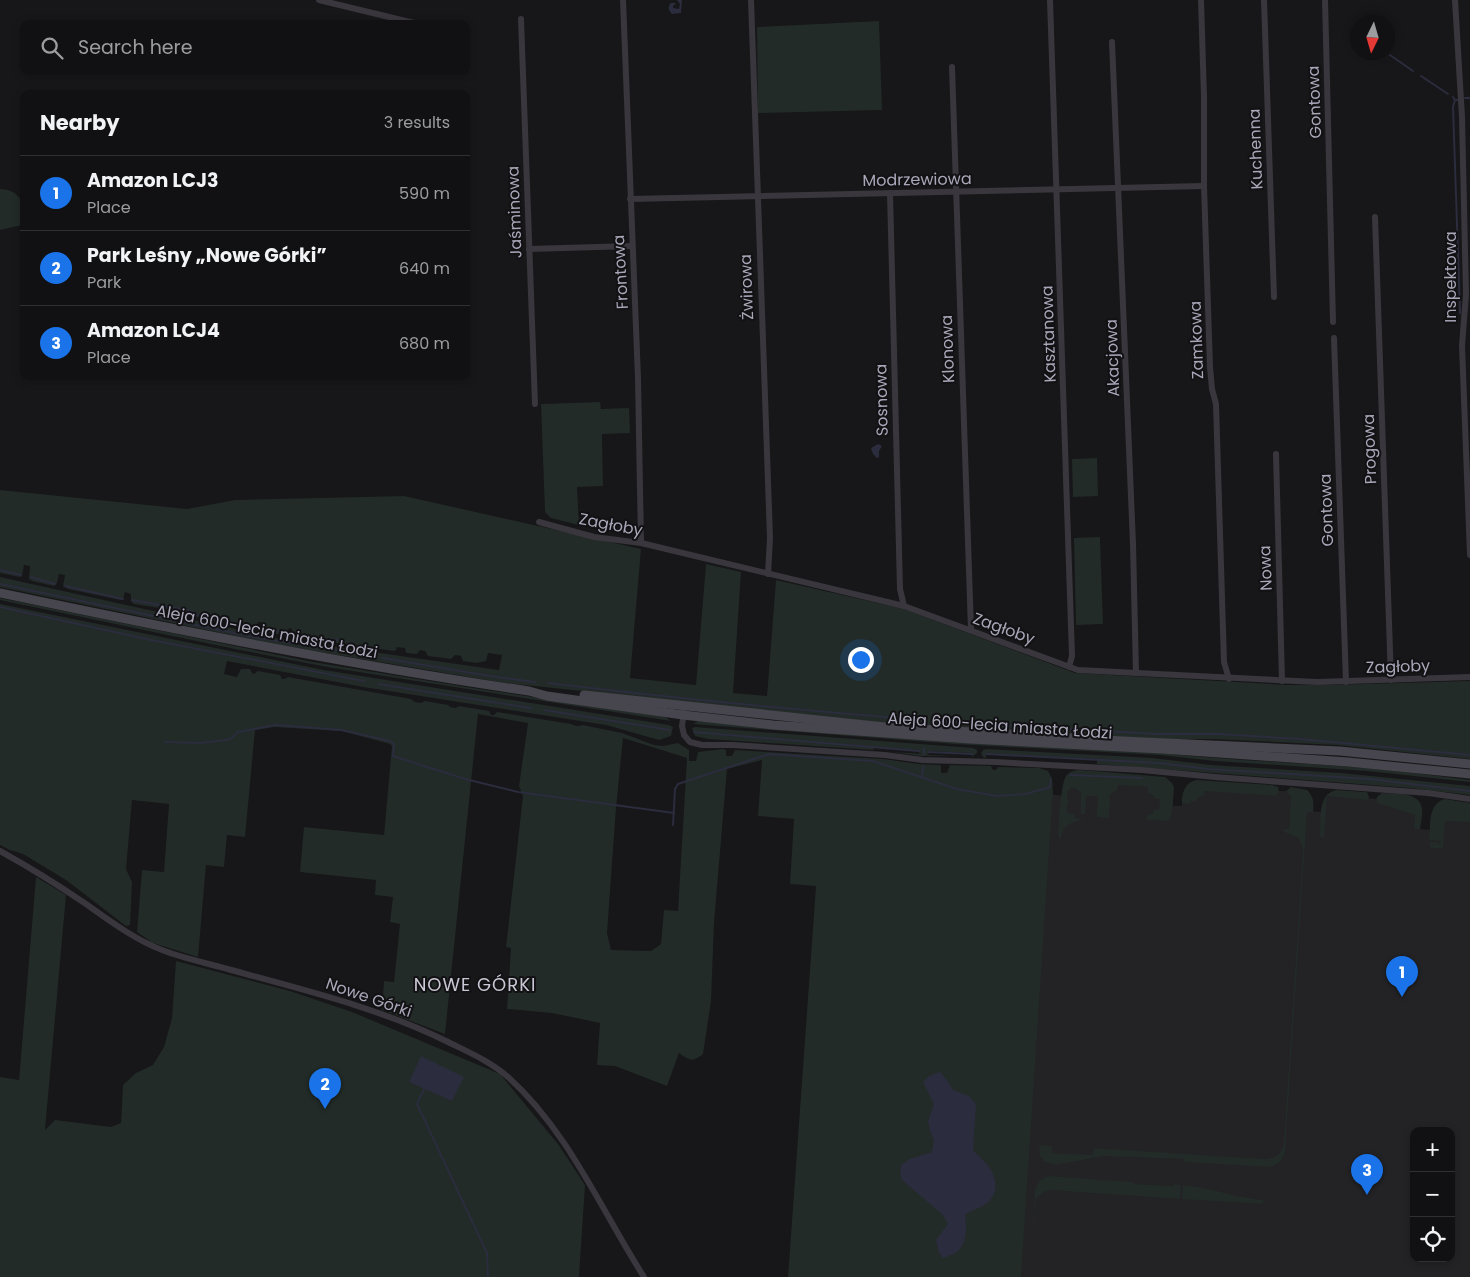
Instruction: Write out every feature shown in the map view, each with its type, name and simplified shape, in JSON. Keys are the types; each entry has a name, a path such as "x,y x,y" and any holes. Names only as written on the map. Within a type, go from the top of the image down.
{"main road":[{"name":"Aleja 600-lecia miasta Łodzi","path":"0,592 275,649 365,666 529,691 547,696 684,711 894,727 1311,749 1470,764"},
{"name":"Aleja 600-lecia miasta Łodzi","path":"684,711 773,725 950,738 1162,749 1348,762 1470,774"}],"street":[{"path":"319,0 402,20"},
{"name":"Frontowa","path":"623,0 638,378 641,544"},
{"name":"Żwirowa","path":"751,0 756,197 770,538 768,574"},
{"name":"Kasztanowa","path":"1050,0 1071,646 1069,667"},
{"name":"Zamkowa","path":"1201,0 1204,186 1210,366 1212,389 1216,404 1224,662 1229,679"},
{"name":"Kuchenna","path":"1264,0 1274,297"},
{"name":"Gontowa","path":"1325,0 1333,322"},
{"name":"Inspektowa","path":"1455,0 1462,117 1466,294 1462,346 1470,555"},
{"name":"Jaśminowa","path":"521,19 535,404"},
{"name":"Akacjowa","path":"1112,42 1133,544 1136,673"},
{"name":"Klonowa","path":"952,67 972,630"},
{"name":"Modrzewiowa","path":"630,199 1204,186"},
{"name":"Sosnowa","path":"890,194 900,589 904,606"},
{"name":"Progowa","path":"1375,216 1390,680"},
{"path":"529,249 632,246"},
{"name":"Gontowa","path":"1334,338 1346,682"},
{"name":"Nowa","path":"1276,454 1282,681"},
{"name":"Zagłoby","path":"539,522 594,537 641,544 904,606 1069,667 1085,671 1229,679 1346,682 1470,677"},
{"path":"684,711 682,726 684,735 690,742 702,745 730,745 875,755 915,760 1133,769 1428,793 1470,799"},
{"name":"Nowe Górki","path":"0,851 39,873 132,936 159,949 375,1011 424,1030 490,1063 509,1078 531,1100 553,1128 590,1184 624,1246 644,1277"}],"shaded area":[{"path":"879,21 882,110 758,113 757,27"},
{"path":"0,189 13,192 20,199 20,225 0,230"},
{"path":"600,402 601,409 629,408 630,433 602,434 603,486 577,487 579,525 551,518 545,512 541,404"},
{"path":"1097,458 1098,496 1073,497 1072,459"},
{"path":"0,490 187,509 235,500 404,496 641,549 630,678 696,685 706,564 741,572 733,693 767,696 776,580 904,609 1075,673 1288,685 1470,681 1470,759 1337,745 978,730 976,728 976,721 973,721 971,729 894,724 505,683 279,645 0,587 0,577 275,638 499,670 502,655 488,653 486,661 477,663 463,661 461,656 455,655 451,659 428,656 425,651 420,650 417,654 406,653 405,648 397,647 394,651 295,637 292,635 292,629 289,628 286,636 262,631 262,622 258,622 255,630 231,624 228,616 223,615 222,621 219,622 196,617 191,613 134,604 131,601 131,594 125,592 121,600 68,589 63,586 65,575 59,574 57,583 54,586 32,581 29,579 30,566 24,565 22,576 20,577 0,573"},
{"path":"1100,537 1103,624 1076,625 1074,538"},
{"path":"0,598 313,662 665,717 671,721 327,667 0,600"},
{"path":"0,604 324,670 669,725 673,727 671,736 659,740 606,725 363,687 227,661 224,674 237,677 241,669 250,669 254,674 258,671 280,675 282,679 288,677 411,699 415,702 421,703 425,701 456,708 459,706 489,711 491,715 497,712 577,726 583,725 622,733 654,745 663,746 678,743 689,750 689,761 696,761 698,752 723,749 726,750 726,756 732,756 735,750 883,759 939,765 941,766 941,773 947,773 950,765 991,766 993,770 996,770 998,767 1039,768 1048,771 1052,779 1053,791 1021,1277 788,1277 816,886 790,884 794,819 758,816 762,760 727,769 714,923 711,1002 703,1054 691,1060 679,1053 667,1086 615,1066 597,1065 600,1023 552,1013 507,1009 511,948 506,947 523,796 519,786 528,723 478,714 445,1034 382,1010 384,981 394,982 400,924 390,922 393,897 375,895 376,880 300,872 304,827 384,835 392,746 390,744 342,731 274,727 255,730 245,837 227,835 224,867 206,865 198,957 153,943 137,932 142,870 164,872 169,804 132,800 126,869 132,882 130,925 126,926 66,880 23,854 0,845","holes":["623,738 687,758 678,911 664,910 661,944 651,951 611,950 607,933"]},
{"path":"698,721 1352,767 1455,778 1470,780 1470,782 1367,771 1215,761 1160,755 955,744 693,724"},
{"path":"692,728 973,748 977,750 977,753 972,757 972,753 929,751 929,754 926,755 960,756 920,756 892,752 922,754 919,753 919,750 874,747 873,750 708,739 695,736"},
{"path":"986,749 1152,758 1211,765 1341,773 1470,786 1470,795 1411,788 1097,764 1097,759 986,754 986,758 981,753"},
{"path":"1081,770 1165,777 1174,787 1172,814 1168,821 1146,820 1147,815 1152,814 1154,810 1159,810 1160,799 1155,799 1152,794 1148,793 1148,787 1118,785 1117,791 1110,795 1109,818 1097,817 1097,811 1092,811 1097,809 1098,796 1086,796 1085,814 1081,814 1081,793 1077,789 1071,788 1067,792 1067,798 1070,802 1067,803 1067,813 1074,814 1075,818 1084,819 1066,826 1061,838 1059,838 1060,807 1064,780 1069,773"},
{"path":"1154,776 1173,802 1173,806 1182,806 1190,789 1287,791 1307,811 1322,812 1328,794 1376,799 1379,795 1421,808 1420,829 1431,830 1470,805 1470,1277 1017,1277 1048,794 1065,796 1067,778"},
{"path":"1197,780 1272,785 1278,787 1279,792 1276,796 1205,791 1204,796 1191,801 1190,804 1182,803 1185,788"},
{"path":"1291,787 1307,790 1312,797 1313,812 1307,812 1285,1152 1281,1160 1277,1164 1268,1167 1184,1162 1184,1159 1103,1156 1056,1165 1045,1162 1040,1156 1039,1146 1041,1145 1052,1146 1052,1153 1092,1155 1094,1148 1264,1159 1272,1158 1280,1152 1284,1141 1303,850 1299,838 1284,832 1284,829 1289,829 1291,796 1286,791"},
{"path":"1337,790 1367,792 1369,797 1368,800 1327,796 1324,838 1320,836 1321,808 1326,796"},
{"path":"1382,793 1406,794 1416,799 1422,808 1420,829 1414,829 1415,815 1377,803 1377,797"},
{"path":"1445,799 1470,803 1470,822 1445,821 1443,848 1431,848 1429,842 1438,842 1440,844 1441,841 1429,840 1431,816 1435,805"},
{"path":"36,877 66,895 45,1130 55,1120 111,1127 121,1123 123,1085 136,1073 153,1065 164,1047 172,1018 176,961 290,991 352,1012 500,1074 558,1144 585,1185 579,1277 0,1277 0,1077 19,1080"},
{"path":"1049,1176 1133,1182 1134,1184 1181,1185 1180,1199 1050,1190 1043,1193 1037,1198 1035,1203 1030,1277 1035,1190 1040,1180"},
{"path":"1183,1185 1263,1200 1264,1203 1182,1199"}],"water":[{"path":"677,0 682,0 681,13 672,14 669,6 671,3 676,3 673,8 679,9 680,4"},
{"path":"878,444 882,446 877,458 871,448"},
{"path":"421,1056 464,1077 452,1101 409,1082"},
{"path":"940,1072 953,1090 969,1096 976,1104 973,1150 989,1167 995,1179 994,1193 990,1201 965,1215 966,1234 961,1248 955,1254 943,1258 939,1253 936,1240 948,1224 942,1214 902,1180 900,1172 901,1165 910,1159 932,1152 934,1140 928,1121 934,1104 923,1082 929,1076"}],"waterway":[{"path":"1395,58 1413,71"},
{"path":"1421,76 1448,94"},
{"path":"1453,97 1455,100 1458,100"},
{"path":"1465,98 1470,98"},
{"path":"1455,100 1453,107 1460,313"},
{"path":"0,570 21,575"},
{"path":"31,577 55,584"},
{"path":"0,584 254,637 369,656"},
{"path":"65,586 123,599"},
{"path":"132,600 192,611 197,615 220,620"},
{"path":"0,607 151,640 364,681"},
{"path":"231,622 254,627"},
{"path":"263,629 285,633"},
{"path":"294,635 338,640"},
{"path":"382,658 535,682"},
{"path":"548,683 641,694 921,720"},
{"path":"378,684 531,708"},
{"path":"544,710 670,730"},
{"path":"926,718 926,723"},
{"path":"932,720 969,723"},
{"path":"981,724 1156,734 1218,734 1300,739 1470,755"},
{"path":"165,742 200,743 227,740 238,732 276,725 341,730 390,741 394,744 393,756 465,779 518,792 674,813"},
{"path":"694,732 919,751"},
{"path":"924,748 924,754"},
{"path":"929,752 972,754"},
{"path":"673,825 675,789 678,784 769,754 873,761 957,789 997,796 1025,794 1047,788 1050,787 1051,779"},
{"path":"986,754 1159,763 1208,769 1369,779 1470,791"},
{"path":"922,777 923,767"},
{"path":"1070,775 1142,778"},
{"path":"424,1089 417,1104 487,1253 488,1277"}],"place":[{"name":"Amazon LCJ3","path":"1402,997"},
{"name":"Park Leśny „Nowe Górki”","path":"325,1109"},
{"name":"Amazon LCJ4","path":"1367,1195"}],"district":[{"name":"NOWE GÓRKI","path":"475,985"}]}
